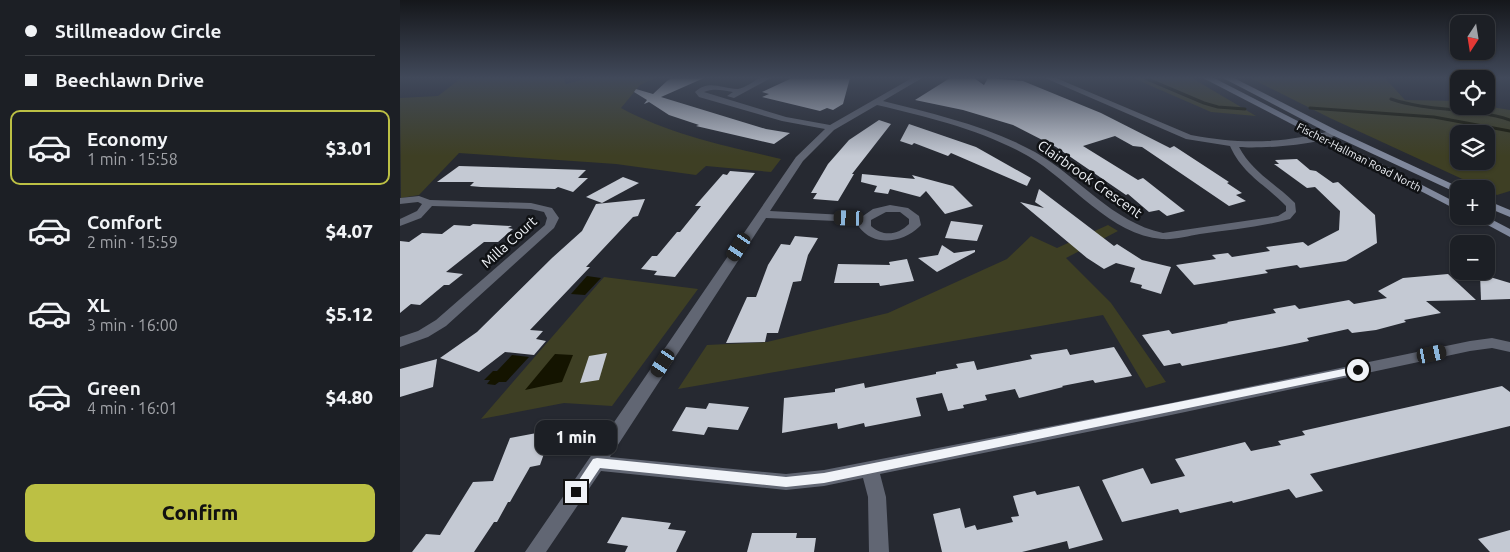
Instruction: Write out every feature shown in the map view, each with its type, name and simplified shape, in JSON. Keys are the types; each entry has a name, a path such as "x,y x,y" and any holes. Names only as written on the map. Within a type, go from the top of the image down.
{"main road":[{"name":"Fischer-Hallman Road North","path":"1255,104 1450,203"},
{"name":"Fischer-Hallman Road North","path":"1278,104 1335,133 1450,186"},
{"path":"1495,207 1510,214"},
{"path":"1493,225 1510,234"}],"street":[{"path":"734,104 785,120 830,128"},
{"path":"536,552 761,214 806,150 830,128 873,104"},
{"name":"Clairbrook Crescent","path":"883,104 963,125 1010,143 1034,156 1124,222 1150,235 1163,236 1278,219 1286,217 1291,212 1291,205 1284,197 1249,172 1240,160 1234,146"},
{"path":"1110,104 1188,137 1234,146 1282,145 1335,133"},
{"name":"Milla Court","path":"400,201 419,199 428,203 531,206 548,210 554,218 544,231 440,323 424,334 400,342"},
{"path":"400,223 418,215 428,206 428,203"},
{"path":"761,214 866,219"},
{"path":"597,463 786,482 824,478 1470,346 1492,343 1510,347"},
{"path":"870,469 877,497 879,552"}],"green space":[{"path":"400,104 625,104 621,108 659,126 719,144 781,159 771,172 706,166 696,175 616,164 459,153 419,195 401,198"},
{"path":"1192,104 1235,104 1256,116 1211,112"},
{"path":"1302,104 1450,104 1450,115 1495,115 1495,108 1510,110 1510,191 1497,195 1495,194 1495,180 1464,180"},
{"path":"1108,225 1118,231 1066,258 1111,303 1166,382 1146,388 1103,315 678,389 707,345 767,342 888,313 1007,259 1031,236 1057,248"},
{"path":"604,277 698,289 612,406 564,403 481,419"}],"shaded area":[{"path":"587,276 601,278 585,295 571,294"},
{"path":"555,354 573,355 562,382 525,390"},
{"path":"512,355 529,357 506,382 499,382 495,385 487,384 490,380 484,380 493,371 497,371"}],"building":[{"path":"652,104 683,104 766,129 790,133 774,144 696,126 699,125 669,115"},
{"path":"790,104 843,104 833,110 827,108 820,111"},
{"path":"933,104 1078,104 1170,148 1174,146 1229,182 1227,183 1242,193 1236,195 1246,201 1229,206 1142,147 1133,146 1115,136 1083,146 1138,180 1143,178 1185,211 1167,216 1159,210 1149,212 1128,194 1126,195 1056,147 1013,125 963,110"},
{"path":"879,120 891,124 852,174 854,174 838,201 813,199 817,193 811,193 828,164 849,140"},
{"path":"909,124 976,147 1031,178 1027,186 951,153 948,156 914,143 912,145 900,141"},
{"path":"1297,159 1310,170 1316,171 1333,183 1338,182 1375,215 1377,243 1346,261 1300,268 1297,265 1265,270 1268,273 1194,285 1176,265 1216,259 1212,255 1228,253 1232,257 1270,251 1266,247 1303,242 1308,246 1339,230 1340,211 1315,187 1307,188 1274,164 1279,164 1275,160"},
{"path":"459,166 586,170 578,178 588,178 573,192 558,187 555,189 481,187 470,186 474,182 437,182"},
{"path":"730,171 755,173 675,277 654,275 657,271 641,269 652,256 657,256 677,232 680,232 701,206 695,206 723,174 727,175"},
{"path":"862,174 915,179 912,175 953,186 973,206 945,214 926,191 920,197 890,189 888,194 874,192 877,186 861,182"},
{"path":"623,177 639,183 602,203 586,197"},
{"path":"1039,189 1114,246 1117,244 1142,260 1171,267 1161,294 1141,288 1142,285 1130,282 1135,268 1116,263 1104,269 1087,258 1020,202 1044,208 1035,202"},
{"path":"645,199 638,216 633,217 586,267 590,267 530,330 543,331 536,339 546,341 534,355 505,352 479,372 440,358 477,332 582,231 596,204"},
{"path":"951,221 983,225 977,241 945,238"},
{"path":"473,224 512,226 508,228 513,229 498,242 484,242 446,272 463,274 449,285 444,285 420,305 411,304 400,313 400,241 409,242 422,233 442,234 454,225 470,226"},
{"path":"795,236 818,238 808,255 801,281 793,282 778,333 767,333 765,342 726,343 747,297 756,297 768,265 781,244 790,245"},
{"path":"942,245 954,253 975,250 975,252 937,272 918,258 938,255"},
{"path":"907,259 914,281 880,286 879,283 834,283 838,264 890,265 889,262"},
{"path":"1448,274 1450,280 1454,280 1476,300 1426,301 1441,313 1404,320 1406,322 1376,330 1352,333 1348,329 1307,338 1309,341 1182,366 1180,363 1164,366 1142,335 1169,330 1172,334 1276,313 1273,309 1295,305 1299,309 1349,300 1354,304 1387,298 1378,291 1403,278"},
{"path":"1495,278 1510,283 1510,299 1481,300 1480,280"},
{"path":"1114,347 1132,376 1095,383 1093,380 1062,386 1019,398 1015,389 985,395 987,400 963,405 964,408 948,411 942,393 916,398 921,416 865,427 864,423 838,429 837,423 782,433 784,398 835,392 835,389 864,383 865,388 936,374 936,372 958,368 956,364 974,361 977,370 1032,359 1030,355 1067,349 1070,355"},
{"path":"607,353 599,380 580,383 589,356"},
{"path":"437,359 433,387 400,397 400,369"},
{"path":"1502,386 1510,392 1510,426 1310,474 1323,491 1296,498 1289,489 1233,503 1232,501 1180,513 1178,509 1122,522 1102,480 1143,468 1151,484 1185,476 1175,459 1245,442 1251,451 1281,445 1278,441 1305,435 1302,431"},
{"path":"709,403 749,407 738,430 708,427 704,435 672,431 686,407 706,409"},
{"path":"558,429 552,446 546,448 540,465 530,467 497,522 494,522 474,552 412,552 426,534 440,535 473,482 493,481 510,438"},
{"path":"1079,486 1103,540 1069,549 1067,541 1022,552 942,552 933,514 960,508 965,528 975,525 977,530 1013,522 1011,517 1019,516 1013,496 1035,491 1037,495"},
{"path":"622,517 671,523 668,529 686,531 676,552 625,552 628,546 607,543"},
{"path":"1510,530 1510,552 1490,552 1478,539"},
{"path":"752,533 797,533 796,538 816,538 814,552 747,552"}],"waterway":[{"path":"1207,104 1218,107 1245,109"},
{"path":"1409,104 1480,113 1510,120"},
{"path":"1310,108 1434,117 1510,131"}],"route":[{"path":"576,492 597,463 786,482 824,478 1358,370"}]}
